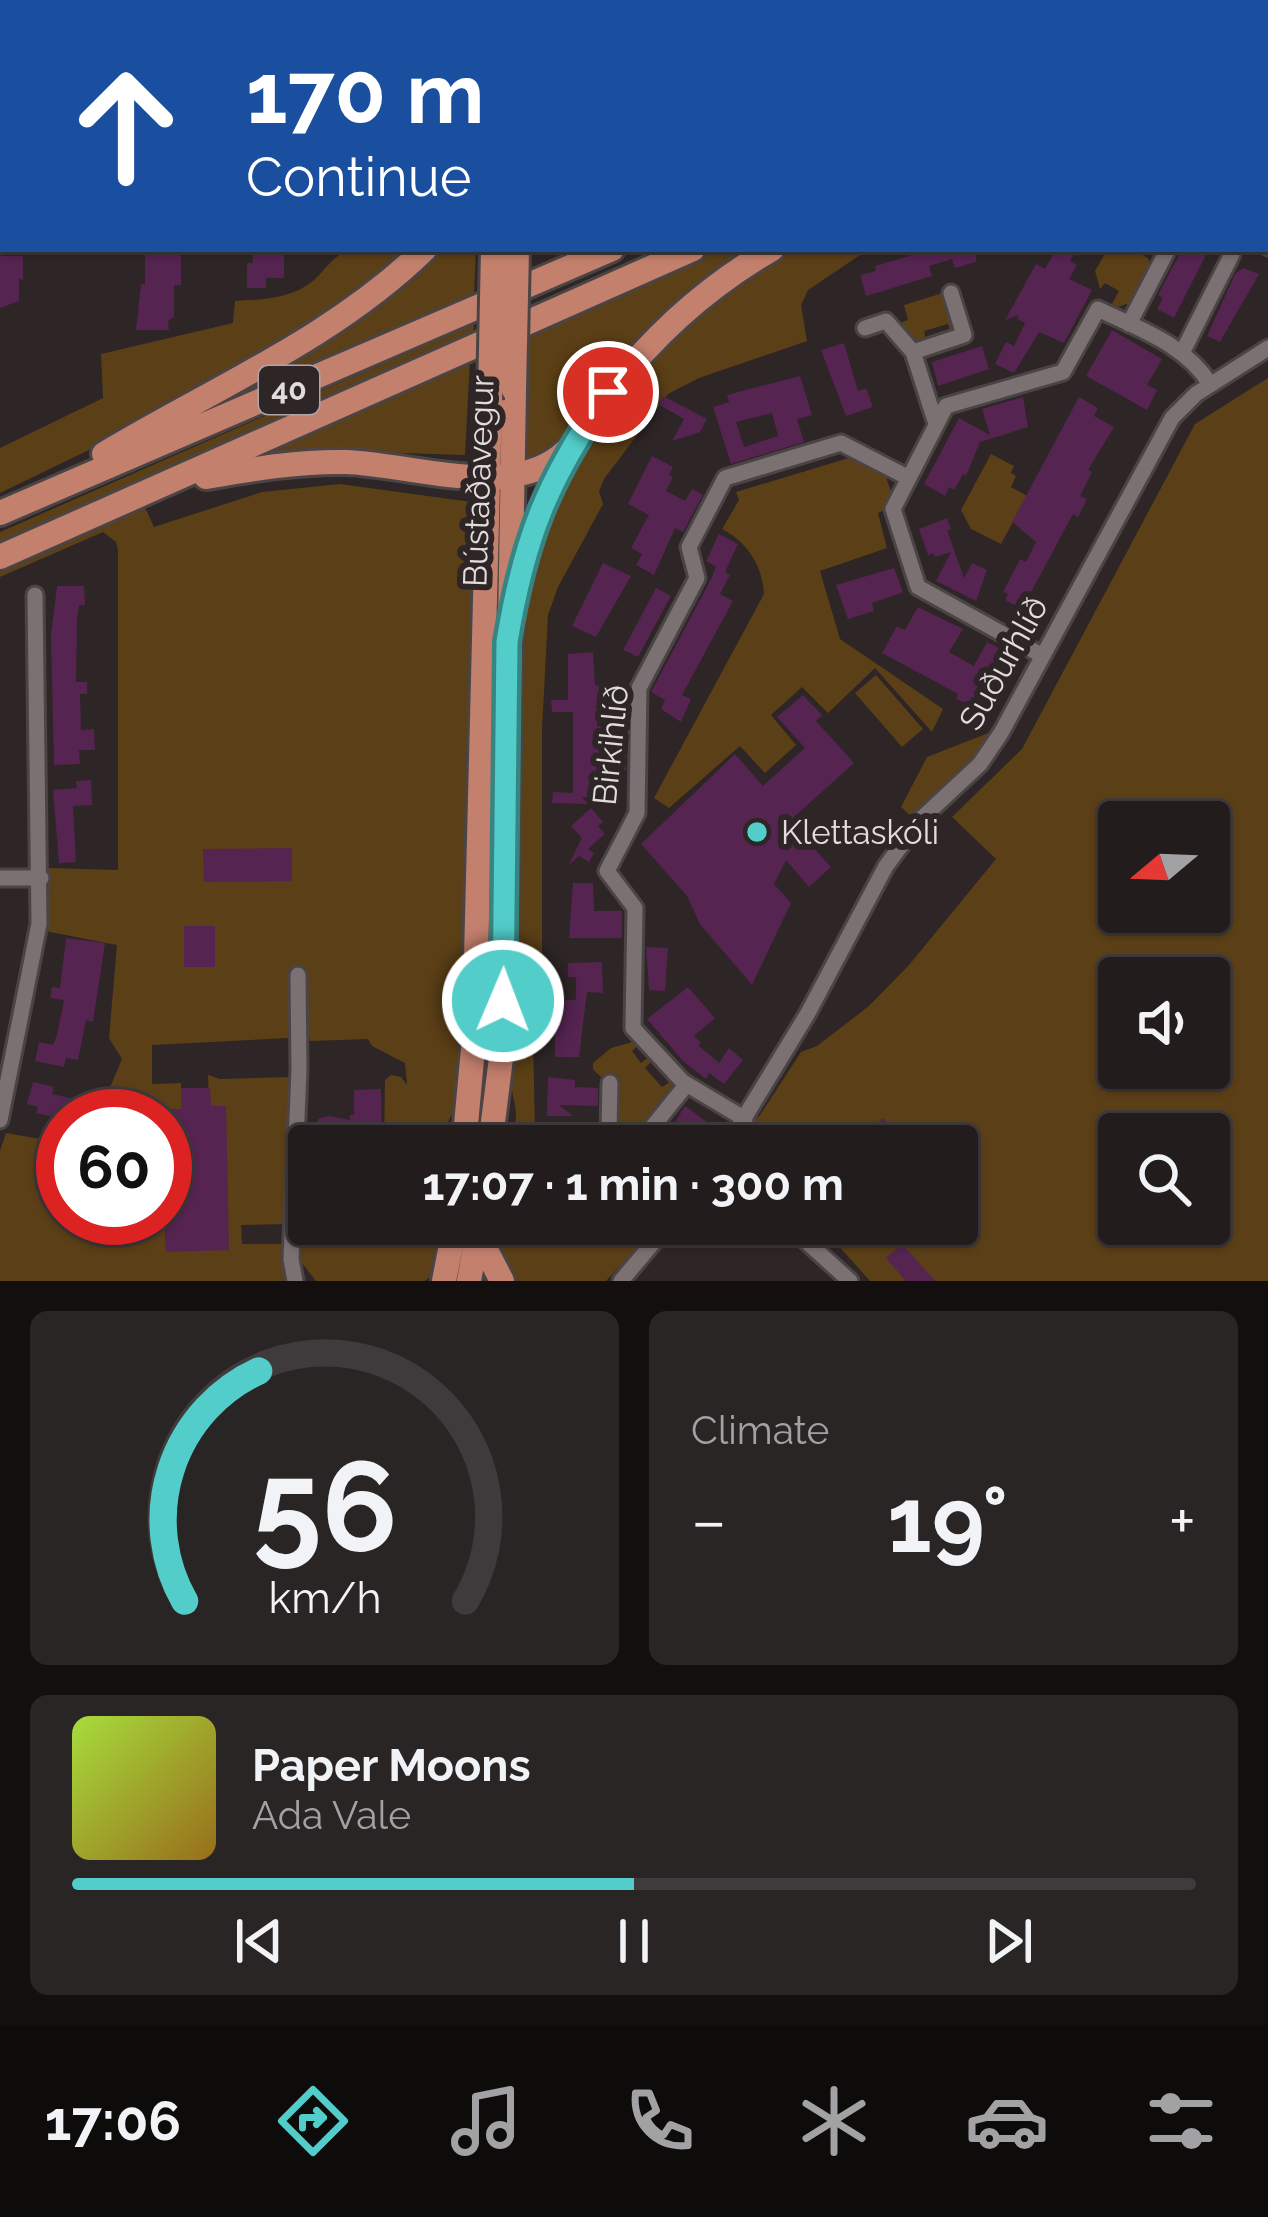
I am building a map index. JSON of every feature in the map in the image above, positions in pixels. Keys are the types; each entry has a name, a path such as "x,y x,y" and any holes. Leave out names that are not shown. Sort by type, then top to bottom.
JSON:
{"main road":[{"path":"35,496 204,401 304,338 375,291 421,252"},
{"name":"Bústaðavegur","path":"493,252 502,395"},
{"name":"Bústaðavegur","path":"466,1125 474,1038 502,395 517,252"},
{"name":"40","path":"0,513 605,252"},
{"name":"40","path":"0,557 686,252"},
{"path":"507,642 537,513 572,446 608,392 725,278 767,252"},
{"path":"164,484 274,464 313,462 370,464 460,477 499,474 544,466 572,446"},
{"name":"Bústaðavegur","path":"492,1125 502,1042 507,642 499,474"},
{"path":"445,1281 451,1245"},
{"path":"469,1281 477,1245"},
{"path":"486,1245 502,1281"}],"street":[{"path":"1129,324 1166,252"},
{"path":"1183,351 1232,254"},
{"path":"913,352 964,335 951,293"},
{"path":"1043,656 918,586 893,509 946,406 1063,372 1098,309 1183,351 1210,384"},
{"path":"865,328 886,321 913,352 936,424"},
{"name":"Suðurhlíð","path":"741,1125 808,1013 886,866 921,819 991,749 1172,418 1210,384 1268,348"},
{"name":"Birkihlíð","path":"687,1084 633,1028 635,908 607,872 637,813 639,688 697,578 689,548 725,478 841,443 909,478"},
{"path":"0,1120 35,951 41,878 35,595"},
{"path":"0,878 41,878"},
{"path":"295,1281 291,1258 298,975"},
{"path":"609,1125 610,1084"},
{"path":"651,1125 687,1084 745,1119"},
{"path":"628,1277 653,1245"},
{"path":"810,1245 850,1281"}],"shaded area":[{"path":"345,252 414,252 391,273 184,404 0,493 0,448 103,398 101,354 233,323 235,301 301,289"},
{"path":"429,252 476,252 474,297 117,456"},
{"path":"703,252 755,252 604,382 558,451 523,465 529,330"},
{"path":"780,252 865,252 808,290 801,305 807,341 699,378 668,394 604,479 599,491 603,504 558,587 548,615 542,730 542,1039 533,1040 535,1125 514,1125 510,1078 516,648 533,549 576,451 676,328"},
{"path":"1106,252 1137,252 1148,258 1152,269 1135,301 1118,307 1112,304 1119,291 1105,283 1100,289 1095,271"},
{"path":"946,292 957,330 952,336 948,324 924,331 927,345 917,348 899,323 908,320 904,305"},
{"path":"474,324 473,339 0,544 0,532"},
{"path":"470,359 465,455 370,452 213,470"},
{"path":"1268,378 1268,1281 870,1281 838,1245 978,1245 978,1125 749,1125 801,1052 817,1046 869,1006 996,859 952,817 1022,749 1195,424"},
{"path":"991,454 1014,466 1011,487 1027,496 1001,544 971,529 961,510"},
{"path":"852,457 884,471 891,492 887,509 878,513 887,548 820,571 840,639 943,709 932,732 875,668 828,713 802,687 771,715 796,745 765,773 740,746 669,808 654,798 764,594 752,556 722,529 739,500 736,492"},
{"path":"340,484 479,503 460,1097 447,1125 384,1125 385,1080 391,1075 401,1077 407,1085 405,1063 372,1046 368,1039 310,1041 309,1037 152,1045 152,1084 181,1083 181,1089 109,1089 122,1059 109,1038 117,945 45,931 47,868 118,870 118,550 103,532 0,577 0,566 143,503 154,527 262,492"},
{"path":"1026,664 1030,665 985,745 912,817 901,807 927,757 991,732"},
{"path":"876,675 923,729 902,747 855,693"},
{"path":"636,1041 639,1044 632,1051 641,1063 650,1056 653,1060 645,1068 662,1087 671,1081 677,1089 648,1125 619,1124 620,1081 605,1081 593,1069 593,1063 611,1048"},
{"path":"208,1075 220,1079 291,1077 288,1224 241,1225 242,1244 288,1244 289,1281 0,1281 0,1151 6,1133 36,1138 36,1245 166,1245 166,1251 168,1245 192,1245 192,1164 209,1107"},
{"path":"440,1245 434,1273 425,1281 316,1281 301,1262 300,1246"},
{"path":"497,1245 639,1245 606,1281 514,1281 507,1276"}],"building":[{"path":"145,252 181,255 181,285 174,285 169,330 136,330 141,284 145,284"},
{"path":"253,252 284,252 284,278 266,278 266,288 247,288 247,263 253,263"},
{"path":"922,252 976,252 976,262 955,268 952,259 929,266 932,276 866,296 860,275 876,271 875,266"},
{"path":"1054,252 1075,252 1070,261 1077,265 1069,279 1092,290 1064,343 1039,332 1014,373 995,364 1006,342 1014,346 1025,323 1017,319 1019,315 1005,320 1036,264 1045,269"},
{"path":"1207,252 1174,318 1157,309 1163,298 1158,295 1180,253"},
{"path":"0,256 23,256 23,280 19,279 19,301 0,308"},
{"path":"1243,268 1259,274 1220,342 1207,336 1235,274"},
{"path":"1112,330 1162,359 1147,385 1157,390 1147,410 1086,376"},
{"path":"844,343 858,391 866,388 873,407 846,416 821,350"},
{"path":"982,346 989,369 938,386 932,362"},
{"path":"800,376 812,415 797,419 804,442 731,464 713,407 729,402 727,395","holes":["772,413 778,436 744,447 736,422"]},
{"path":"663,396 707,419 700,432 672,441 684,419 658,404"},
{"path":"1023,397 1028,427 980,442 966,476 954,490 949,487 945,496 924,484 959,418 990,435 982,409"},
{"path":"1079,397 1098,408 1094,416 1114,427 1088,470 1092,472 1080,496 1087,499 1078,517 1073,514 1022,609 1005,600 1008,594 1003,592 1020,559 1026,562 1036,542 1012,522"},
{"path":"652,456 673,467 666,491 685,501 692,489 703,495 683,532 675,528 654,575 636,565 642,554 631,548 649,515 628,504"},
{"path":"947,518 964,578 972,563 987,570 976,601 936,581 951,552 928,555 919,529"},
{"path":"719,534 738,544 720,594 733,601 682,695 691,699 681,722 661,709 665,700 651,692 712,577 716,566 706,561"},
{"path":"603,563 631,576 596,637 572,626"},
{"path":"894,568 903,592 872,603 874,611 848,619 836,585"},
{"path":"57,586 84,586 85,605 79,605 77,620 76,682 87,682 87,694 80,694 81,730 94,729 95,750 79,750 80,764 54,765 51,635"},
{"path":"656,588 671,596 638,657 623,650"},
{"path":"918,607 963,629 949,652 974,666 987,642 1011,654 995,683 1005,688 992,714 956,699 958,694 882,653 897,626 905,630"},
{"path":"593,652 595,685 600,686 597,726 626,727 626,771 608,772 608,790 603,790 603,797 582,797 588,804 552,803 553,792 573,793 573,712 552,712 551,700 568,700 568,654"},
{"path":"803,695 822,715 816,721 854,763 794,817 801,826 797,830 831,867 809,887 786,860 774,884 791,903 752,985 700,924 687,896 641,844 735,754 763,786 805,748 777,717"},
{"path":"91,780 92,805 73,806 76,862 59,863 53,790 77,788 76,781"},
{"path":"591,808 603,822 598,826 605,834 588,849 594,853 589,862 579,856 568,866 582,838 571,826"},
{"path":"292,848 292,881 204,882 203,849"},
{"path":"573,883 593,883 594,911 622,911 622,938 569,938"},
{"path":"184,926 215,926 215,967 184,967"},
{"path":"66,938 105,943 93,1022 86,1020 78,1060 66,1058 64,1067 35,1061 39,1042 53,1045 57,1035 64,1000 50,998 52,987 60,988"},
{"path":"646,947 668,948 665,991 649,990"},
{"path":"602,962 603,993 587,992 579,1057 555,1057 555,1021 563,1020 564,1000 576,1000 576,977 568,977 568,963"},
{"path":"688,987 715,1018 694,1036 698,1045 719,1063 729,1048 743,1060 724,1084 709,1073 706,1079 683,1061 647,1019"},
{"path":"548,1077 575,1080 575,1087 598,1088 598,1106 559,1105 573,1116 547,1116"},
{"path":"33,1082 54,1087 36,1089 36,1106 27,1104"},
{"path":"210,1088 211,1106 226,1106 229,1250 166,1252 166,1245 192,1245 192,1089 181,1089"},
{"path":"381,1089 382,1125 316,1125 318,1119 329,1116 350,1120 354,1090"},
{"path":"685,1106 707,1122 705,1125 673,1125"},
{"path":"903,1245 935,1281 906,1281 886,1258"}],"place":[{"name":"Klettaskóli","path":"757,832"}],"route":[{"path":"503,1001 507,642 516,585 548,489 608,392"}]}
